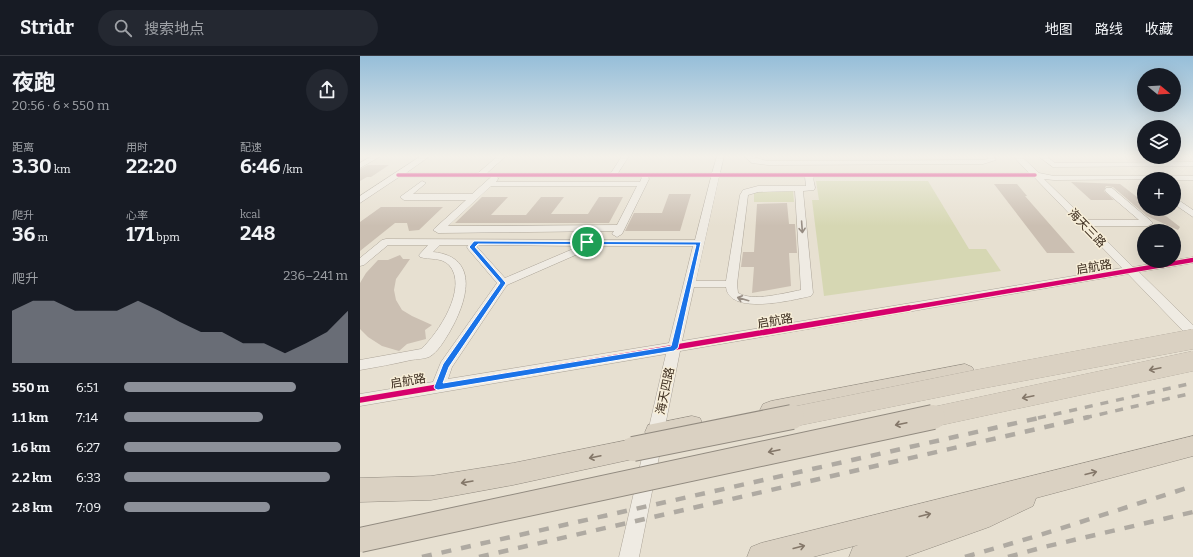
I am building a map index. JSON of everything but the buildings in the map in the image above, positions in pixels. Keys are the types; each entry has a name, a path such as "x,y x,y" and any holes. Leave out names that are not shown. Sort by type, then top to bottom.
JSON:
{"highway":[{"path":"360,490 431,488 513,474 980,379 1193,339"},
{"path":"656,432 1109,345 1156,346"},
{"path":"360,540 1193,361"},
{"path":"761,557 1193,446"},
{"path":"863,557 989,514 1059,481"}],"street":[{"path":"360,200 391,179"},
{"path":"360,365 426,353 433,347 442,335 455,311 460,290 460,274 454,264 444,257 424,255 440,228 493,179"},
{"path":"613,243 645,179"},
{"name":"海天四路","path":"629,557 674,348 715,179"},
{"path":"799,188 807,293 748,301 735,297 732,292 731,284 744,196 746,192 758,189 799,188 811,188 810,179"},
{"name":"海天三路","path":"1039,179 1193,333"},
{"path":"422,183 404,197 474,197"},
{"path":"488,184 642,184"},
{"path":"1083,223 1148,223 1109,190"},
{"path":"1181,205 1193,214"},
{"path":"440,228 620,228"},
{"path":"360,263 386,242 700,243"},
{"path":"476,242 472,247 503,283"},
{"path":"438,387 446,366 503,283 583,248 587,242"},
{"name":"启航路","path":"360,400 1193,260"},
{"path":"689,284 731,284"}],"green space":[{"path":"816,181 928,181 969,249 986,249 1001,271 824,296 812,200 819,200"},
{"path":"754,191 793,191 794,202 754,202"}],"railway":[{"path":"1038,418 1193,383"},
{"path":"1084,418 1193,393"},
{"path":"422,557 1043,417"},
{"path":"479,557 1089,417"},
{"path":"965,557 1037,536 1193,486"},
{"path":"1008,557 1044,547 1193,512"}],"cycle path":[{"path":"360,400 1193,260"}],"route":[{"path":"476,242 587,242 700,243 674,348 438,387 446,366 503,283 472,247 476,242"}]}
